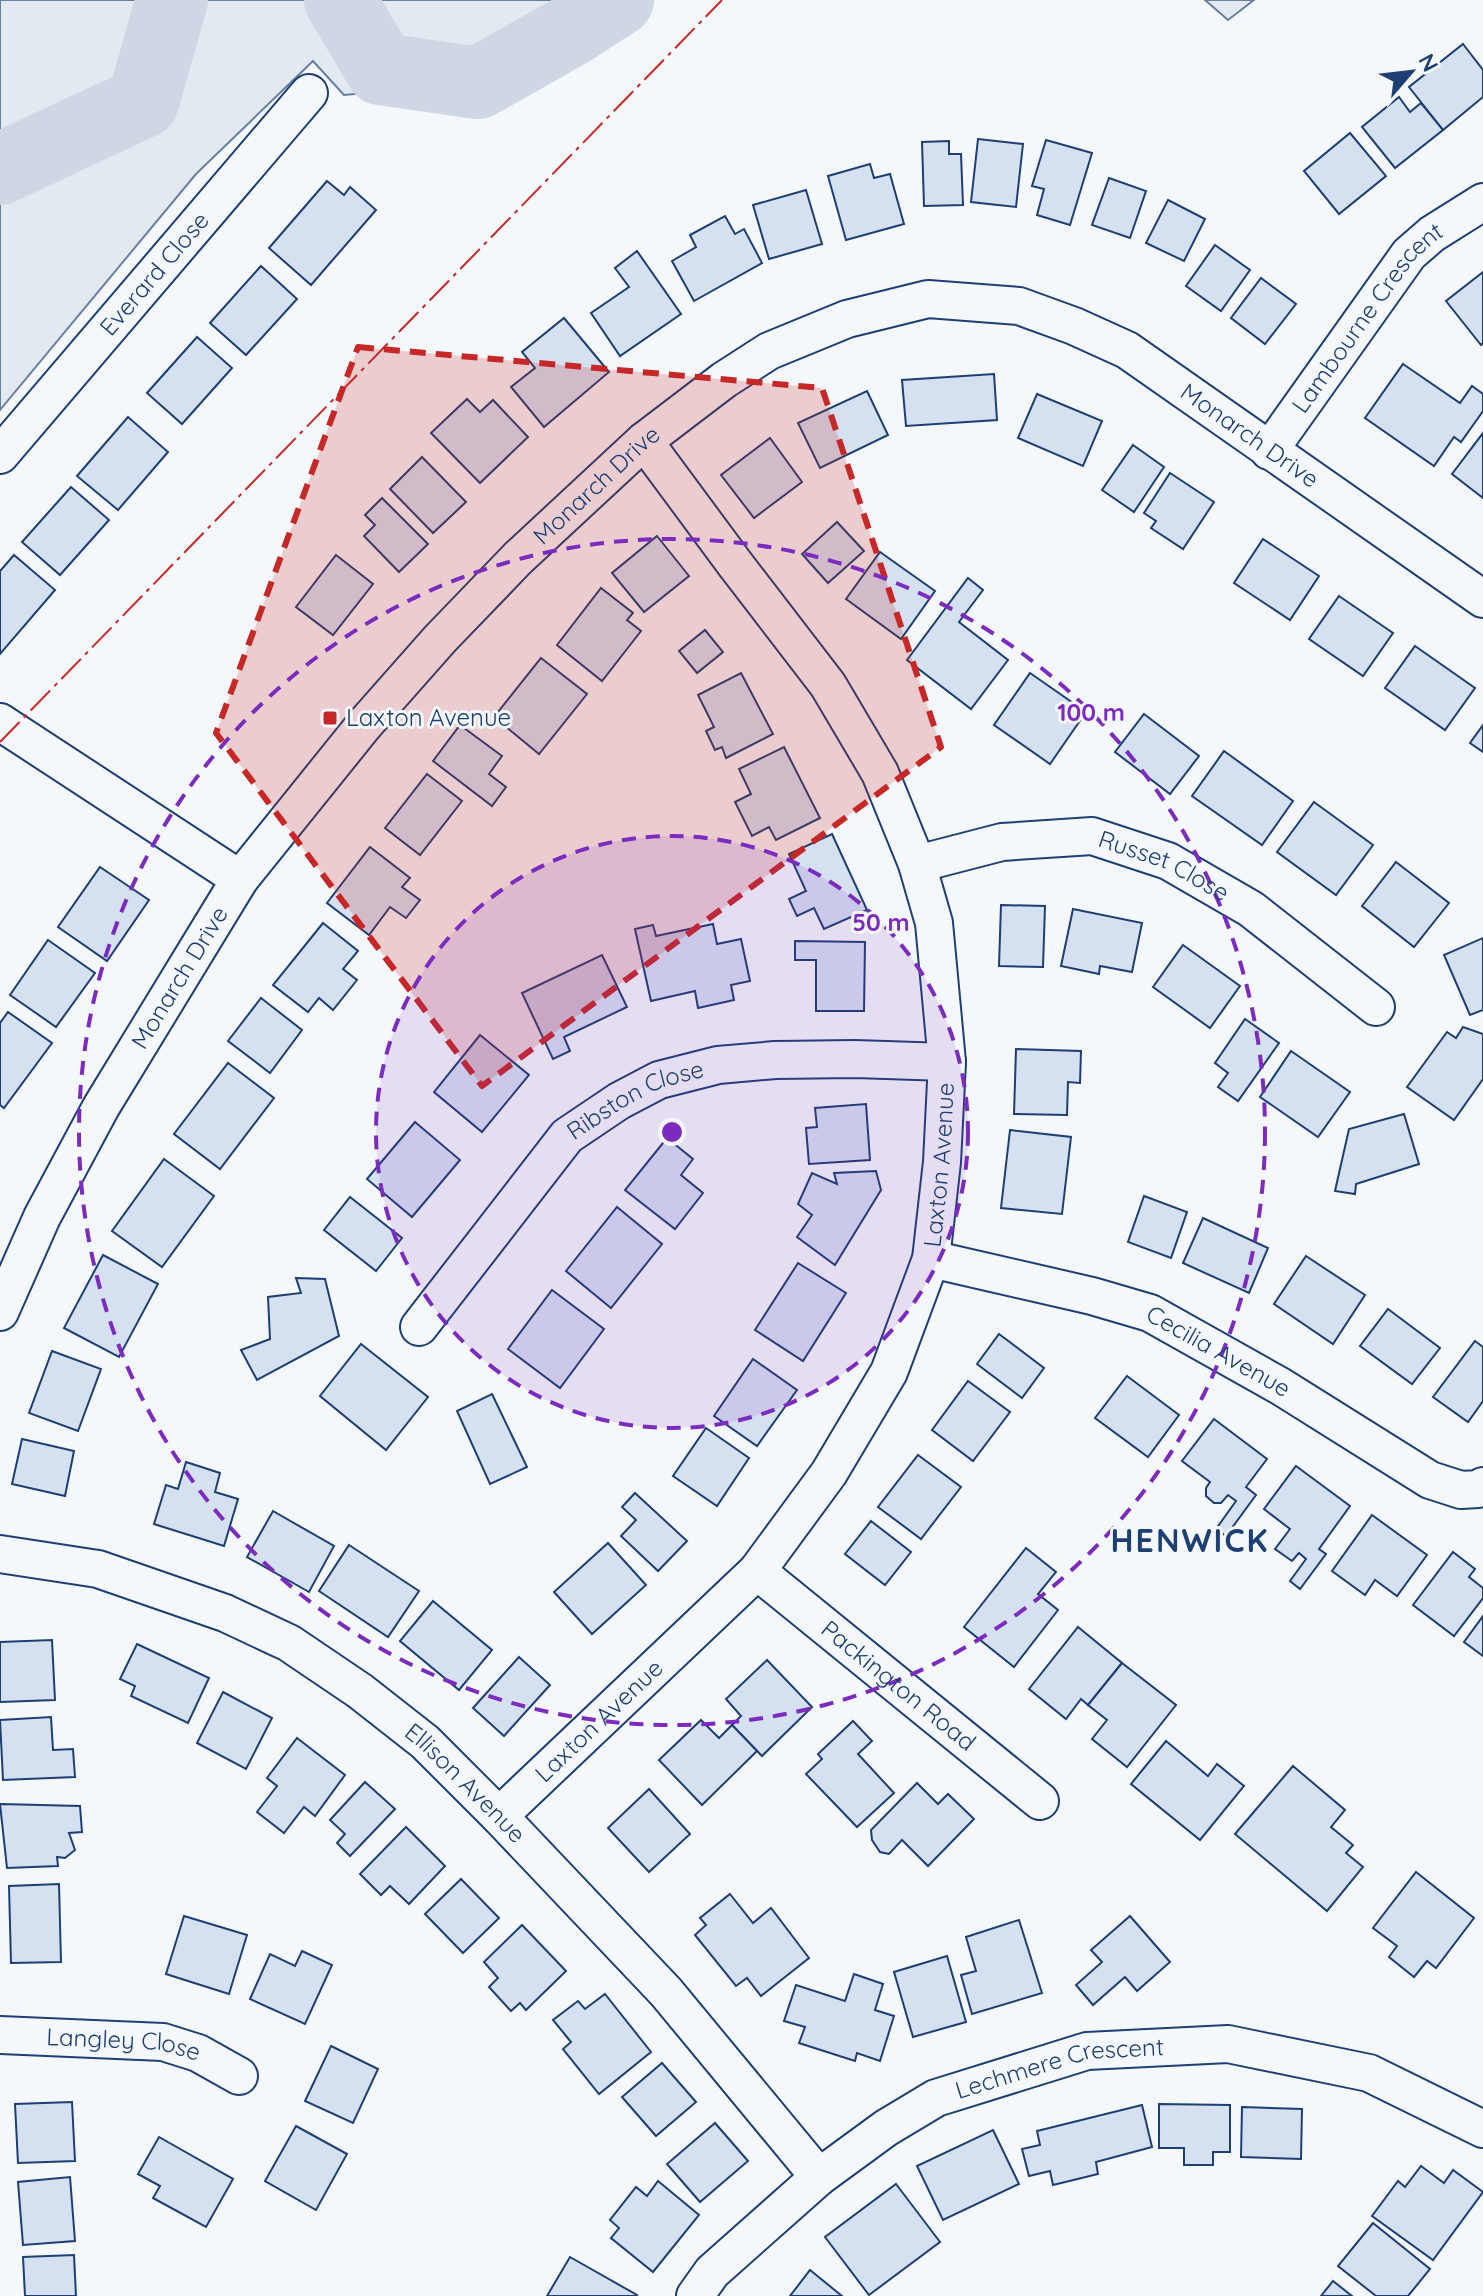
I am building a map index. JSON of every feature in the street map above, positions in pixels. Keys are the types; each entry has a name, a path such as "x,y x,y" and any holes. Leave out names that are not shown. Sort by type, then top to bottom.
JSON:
{"street":[{"name":"Everard Close","path":"0,455 309,93"},
{"name":"Lambourne Crescent","path":"1269,451 1409,254 1432,234 1483,202"},
{"name":"Monarch Drive","path":"0,1312 42,1217 101,1107 240,879 364,725 440,639 518,558 644,441 724,380 769,351 847,319 928,299 1019,306 1127,350 1483,599"},
{"name":"Laxton Avenue","path":"499,1816 757,1571 829,1473 889,1372 931,1259 942,1162 947,1062 934,923 917,864 880,773 828,685 644,441"},
{"path":"0,722 240,879"},
{"name":"Russet Close","path":"917,864 1002,842 1092,836 1168,861 1251,909 1376,1007"},
{"name":"Ribston Close","path":"419,1327 567,1136 619,1101 659,1080 718,1065 775,1060 947,1062"},
{"name":"Cecilia Avenue","path":"931,1259 1092,1296 1150,1313 1280,1386 1430,1480 1461,1490 1483,1486"},
{"name":"Ellison Avenue","path":"0,1554 98,1569 225,1613 289,1643 360,1691 425,1742 666,1992 819,2177"},
{"name":"Packington Road","path":"757,1571 1040,1801"},
{"name":"Langley Close","path":"0,2035 163,2042 198,2053 239,2076"},
{"name":"Lechmere Crescent","path":"695,2296 712,2272 819,2177 886,2128 936,2098 1087,2051 1228,2044 1369,2073 1483,2129"}],"highlighted area":[{"path":"358,347 822,388 941,747 482,1086 216,733"}],"shaded area":[{"path":"0,0 618,0 478,83 344,95 313,61 196,174 0,410"},
{"path":"1205,0 1254,0 1228,20"}],"building":[{"path":"1463,44 1483,70 1483,97 1443,130 1409,87"},
{"path":"1399,97 1410,112 1421,103 1443,130 1395,168 1362,127"},
{"path":"1350,133 1386,176 1339,214 1304,171"},
{"path":"978,139 1023,144 1016,207 971,202"},
{"path":"1046,140 1092,153 1070,225 1037,215 1044,189 1032,186"},
{"path":"949,141 949,154 961,154 963,205 924,206 922,142"},
{"path":"870,164 874,178 890,174 904,224 846,240 828,176"},
{"path":"1109,178 1146,191 1130,238 1092,225"},
{"path":"327,181 344,195 350,187 376,210 311,285 269,248"},
{"path":"806,190 822,244 769,259 753,205"},
{"path":"1168,200 1205,219 1184,261 1146,243"},
{"path":"725,216 735,234 744,229 762,263 694,301 672,261 696,247 690,235"},
{"path":"1215,245 1250,270 1221,311 1186,286"},
{"path":"637,251 681,314 620,356 591,313 629,287 615,268"},
{"path":"261,266 297,299 246,355 210,323"},
{"path":"1483,272 1483,343 1481,345 1446,301"},
{"path":"1261,278 1296,304 1265,344 1231,318"},
{"path":"564,318 609,372 544,427 511,387 535,368 522,352"},
{"path":"197,337 232,368 182,424 147,393"},
{"path":"1403,364 1460,403 1472,386 1483,394 1483,411 1461,442 1454,437 1434,466 1365,418"},
{"path":"994,374 997,420 906,426 902,380"},
{"path":"867,391 888,435 820,468 798,423"},
{"path":"1037,394 1102,421 1083,466 1018,438"},
{"path":"467,399 480,412 493,400 528,437 480,483 431,433"},
{"path":"128,417 168,452 118,510 77,476"},
{"path":"1483,433 1483,498 1452,474"},
{"path":"770,438 802,482 754,518 721,475"},
{"path":"1133,445 1164,467 1134,512 1102,490"},
{"path":"422,457 466,502 433,533 390,489"},
{"path":"1170,473 1214,502 1183,549 1151,528 1156,521 1144,513"},
{"path":"71,487 109,520 60,575 22,542"},
{"path":"382,498 428,544 399,572 364,536 375,525 365,515"},
{"path":"837,522 864,551 828,583 802,554"},
{"path":"657,536 689,576 644,612 612,573"},
{"path":"1263,539 1319,576 1290,620 1234,583"},
{"path":"880,552 935,591 901,639 846,599"},
{"path":"14,555 55,590 0,654 0,571"},
{"path":"336,555 373,584 333,635 296,607"},
{"path":"968,578 983,590 959,622 1008,660 971,709 907,660"},
{"path":"601,588 633,613 627,620 641,631 602,681 557,645"},
{"path":"1339,596 1393,633 1363,676 1309,639"},
{"path":"705,630 723,652 697,673 679,651"},
{"path":"1415,646 1475,688 1445,730 1385,688"},
{"path":"541,658 587,694 539,754 494,717"},
{"path":"741,673 773,734 726,758 722,747 715,750 706,731 714,727 698,695"},
{"path":"1030,673 1086,712 1050,764 994,725"},
{"path":"1144,714 1199,756 1170,794 1115,752"},
{"path":"460,725 502,756 489,774 506,787 492,806 433,761"},
{"path":"1483,725 1483,752 1470,743"},
{"path":"784,747 820,818 776,840 769,827 752,836 735,802 751,794 739,769"},
{"path":"1224,751 1293,801 1262,845 1192,796"},
{"path":"427,774 462,801 420,855 385,828"},
{"path":"1314,802 1373,845 1336,895 1277,852"},
{"path":"832,834 867,910 824,929 814,908 797,916 789,899 806,891 789,854"},
{"path":"370,847 410,878 402,887 420,900 406,918 390,907 369,935 327,903"},
{"path":"1396,862 1449,903 1414,947 1362,906"},
{"path":"100,867 149,900 107,961 58,927"},
{"path":"1001,905 1045,906 1043,967 999,966"},
{"path":"1073,909 1142,923 1132,972 1100,966 1099,974 1061,966"},
{"path":"323,923 358,951 343,969 357,980 333,1010 319,998 308,1012 273,985"},
{"path":"713,924 717,944 741,939 750,981 731,985 734,1000 698,1008 695,991 651,1001 635,929 653,925 656,936"},
{"path":"1483,938 1483,1010 1470,1015 1444,955"},
{"path":"48,940 95,973 56,1027 10,995"},
{"path":"795,941 865,942 864,1011 816,1011 816,960 795,960"},
{"path":"1183,945 1240,986 1210,1028 1153,987"},
{"path":"602,955 627,1007 564,1037 570,1051 553,1059 522,993"},
{"path":"261,998 302,1030 270,1073 228,1041"},
{"path":"8,1012 52,1043 4,1108 0,1105 0,1023"},
{"path":"1245,1019 1279,1043 1238,1101 1218,1087 1228,1073 1215,1063"},
{"path":"1463,1027 1483,1034 1483,1079 1454,1120 1407,1087 1447,1032 1456,1038"},
{"path":"480,1035 529,1075 482,1132 434,1092"},
{"path":"1016,1049 1081,1051 1080,1083 1068,1082 1067,1115 1014,1114"},
{"path":"1291,1051 1350,1092 1318,1137 1260,1097"},
{"path":"228,1063 274,1098 220,1169 174,1134"},
{"path":"866,1104 870,1160 809,1164 806,1128 817,1127 815,1108"},
{"path":"1404,1114 1419,1164 1356,1184 1355,1194 1335,1191 1349,1129"},
{"path":"415,1122 460,1160 412,1217 367,1179"},
{"path":"1010,1130 1071,1137 1062,1214 1001,1208"},
{"path":"667,1138 693,1159 681,1175 703,1193 675,1229 625,1190"},
{"path":"164,1159 214,1196 162,1267 112,1231"},
{"path":"876,1171 881,1190 835,1265 797,1237 812,1215 798,1204 812,1173 837,1184 834,1173"},
{"path":"1144,1196 1187,1212 1171,1258 1128,1242"},
{"path":"350,1197 402,1238 376,1271 324,1230"},
{"path":"617,1207 662,1244 611,1308 566,1271"},
{"path":"1203,1218 1268,1248 1249,1293 1183,1263"},
{"path":"103,1255 158,1284 119,1357 64,1328"},
{"path":"1306,1256 1365,1295 1333,1344 1274,1304"},
{"path":"798,1263 846,1293 803,1361 755,1330"},
{"path":"296,1278 325,1279 339,1336 257,1380 241,1350 270,1339 268,1297 301,1293"},
{"path":"552,1290 604,1329 560,1388 508,1349"},
{"path":"1388,1309 1440,1348 1412,1384 1360,1346"},
{"path":"999,1334 1044,1368 1022,1398 977,1364"},
{"path":"1475,1341 1483,1347 1483,1401 1468,1422 1433,1397"},
{"path":"361,1344 428,1397 386,1450 320,1396"},
{"path":"52,1351 101,1369 78,1431 29,1413"},
{"path":"753,1359 797,1390 757,1446 714,1416"},
{"path":"1127,1376 1179,1415 1148,1457 1095,1418"},
{"path":"968,1381 1010,1412 973,1461 932,1430"},
{"path":"492,1394 527,1467 490,1484 457,1411"},
{"path":"1214,1419 1267,1459 1246,1487 1256,1495 1226,1536 1216,1529 1236,1501 1228,1495 1221,1503 1214,1503 1206,1496 1210,1482 1182,1461"},
{"path":"706,1428 749,1458 717,1506 673,1476"},
{"path":"22,1439 74,1451 65,1496 12,1484"},
{"path":"918,1455 961,1487 921,1539 878,1507"},
{"path":"186,1462 220,1473 215,1492 238,1499 224,1546 154,1524 166,1485 178,1489"},
{"path":"1296,1466 1350,1506 1319,1549 1326,1554 1300,1589 1290,1581 1306,1559 1299,1553 1292,1561 1275,1549 1290,1529 1264,1509"},
{"path":"635,1493 687,1541 658,1571 621,1536 636,1520 622,1507"},
{"path":"273,1511 334,1546 309,1592 247,1557"},
{"path":"1372,1515 1427,1555 1397,1596 1375,1580 1365,1595 1332,1571"},
{"path":"871,1521 911,1552 885,1585 845,1554"},
{"path":"608,1543 646,1585 592,1634 554,1592"},
{"path":"349,1545 419,1591 388,1637 319,1591"},
{"path":"1026,1548 1056,1572 1038,1594 1058,1610 1014,1667 964,1627"},
{"path":"1453,1552 1475,1569 1469,1577 1483,1588 1483,1598 1454,1636 1413,1605"},
{"path":"433,1601 492,1650 459,1690 400,1641"},
{"path":"1483,1616 1483,1656 1464,1642"},
{"path":"1078,1627 1122,1663 1088,1705 1081,1699 1066,1719 1029,1689"},
{"path":"52,1640 55,1700 0,1702 0,1642"},
{"path":"137,1644 209,1678 188,1723 131,1696 135,1686 120,1679"},
{"path":"519,1657 550,1685 504,1736 473,1708"},
{"path":"767,1660 812,1707 762,1756 732,1725 741,1716 726,1699"},
{"path":"1122,1663 1176,1705 1127,1767 1092,1739 1107,1720 1088,1705"},
{"path":"223,1692 272,1718 246,1769 197,1743"},
{"path":"51,1717 53,1750 73,1749 75,1777 3,1780 0,1720"},
{"path":"701,1720 719,1738 732,1725 757,1751 702,1805 659,1760"},
{"path":"853,1721 872,1741 858,1754 894,1793 857,1827 806,1774 822,1759 818,1754"},
{"path":"297,1738 345,1775 315,1816 304,1807 284,1833 257,1812 277,1786 267,1778"},
{"path":"1166,1741 1208,1776 1217,1764 1244,1786 1200,1840 1131,1784"},
{"path":"1293,1766 1345,1810 1331,1827 1353,1845 1346,1853 1363,1867 1327,1911 1235,1834"},
{"path":"365,1782 395,1809 350,1856 337,1843 345,1834 330,1820"},
{"path":"917,1783 938,1804 948,1794 974,1819 928,1866 902,1840 889,1854 880,1852 872,1840 871,1830"},
{"path":"649,1789 690,1834 649,1872 608,1828"},
{"path":"0,1804 80,1806 82,1832 69,1833 75,1850 65,1858 57,1857 58,1866 7,1868"},
{"path":"406,1827 445,1866 409,1904 390,1886 381,1895 360,1874"},
{"path":"1416,1872 1474,1918 1436,1968 1427,1961 1414,1977 1389,1957 1397,1946 1373,1928"},
{"path":"461,1879 499,1918 463,1953 425,1914"},
{"path":"59,1884 61,1962 11,1963 9,1886"},
{"path":"730,1894 753,1923 771,1908 809,1958 761,1996 747,1978 736,1986 695,1935 706,1925 700,1918"},
{"path":"184,1916 247,1935 229,1994 166,1974"},
{"path":"1130,1916 1170,1962 1137,1991 1125,1977 1093,2005 1076,1985 1102,1962 1091,1950"},
{"path":"1019,1920 1042,1993 972,2014 961,1975 976,1971 966,1937"},
{"path":"522,1925 566,1971 526,2010 520,2003 511,2011 489,1987 498,1978 484,1962"},
{"path":"302,1951 332,1965 305,2024 250,1999 270,1954 295,1966"},
{"path":"947,1956 966,2022 913,2037 894,1972"},
{"path":"854,1974 883,1984 875,2010 894,2016 880,2061 857,2053 855,2061 799,2043 805,2027 784,2021 796,1985 845,2001"},
{"path":"605,1994 651,2052 599,2094 563,2049 571,2042 553,2020 578,2001 585,2009"},
{"path":"331,2046 378,2069 353,2123 305,2101"},
{"path":"662,2063 696,2102 656,2136 622,2097"},
{"path":"72,2102 75,2161 18,2163 15,2104"},
{"path":"1159,2104 1230,2105 1230,2152 1213,2152 1213,2165 1184,2165 1184,2148 1159,2148"},
{"path":"1142,2105 1152,2147 1096,2162 1098,2174 1053,2185 1050,2171 1029,2176 1022,2149 1040,2145 1037,2131"},
{"path":"1242,2107 1302,2109 1301,2159 1241,2157"},
{"path":"715,2123 748,2161 700,2202 667,2164"},
{"path":"296,2126 347,2154 316,2210 265,2181"},
{"path":"993,2130 1019,2184 943,2220 917,2166"},
{"path":"159,2137 233,2179 206,2227 153,2198 160,2186 138,2174"},
{"path":"1421,2166 1444,2183 1453,2170 1483,2192 1433,2260 1372,2216 1398,2181 1405,2187"},
{"path":"70,2177 75,2241 23,2245 18,2182"},
{"path":"658,2181 699,2215 653,2272 611,2238 619,2228 610,2220 636,2187 647,2196"},
{"path":"896,2184 940,2242 869,2295 825,2237"},
{"path":"1373,2223 1430,2269 1408,2296 1376,2296 1338,2266"},
{"path":"74,2255 76,2296 25,2296 23,2257"},
{"path":"570,2257 637,2295 547,2296"},
{"path":"810,2270 842,2296 790,2296"},
{"path":"1333,2281 1352,2296 1321,2296"}],"waterway":[{"path":"0,169 143,102 172,0"},
{"path":"340,0 381,69 478,83 618,0"}],"power":[{"path":"0,742 722,0"}],"place":[{"name":"Laxton Avenue","path":"330,718"}],"district":[{"name":"HENWICK","path":"1190,1541"}]}
